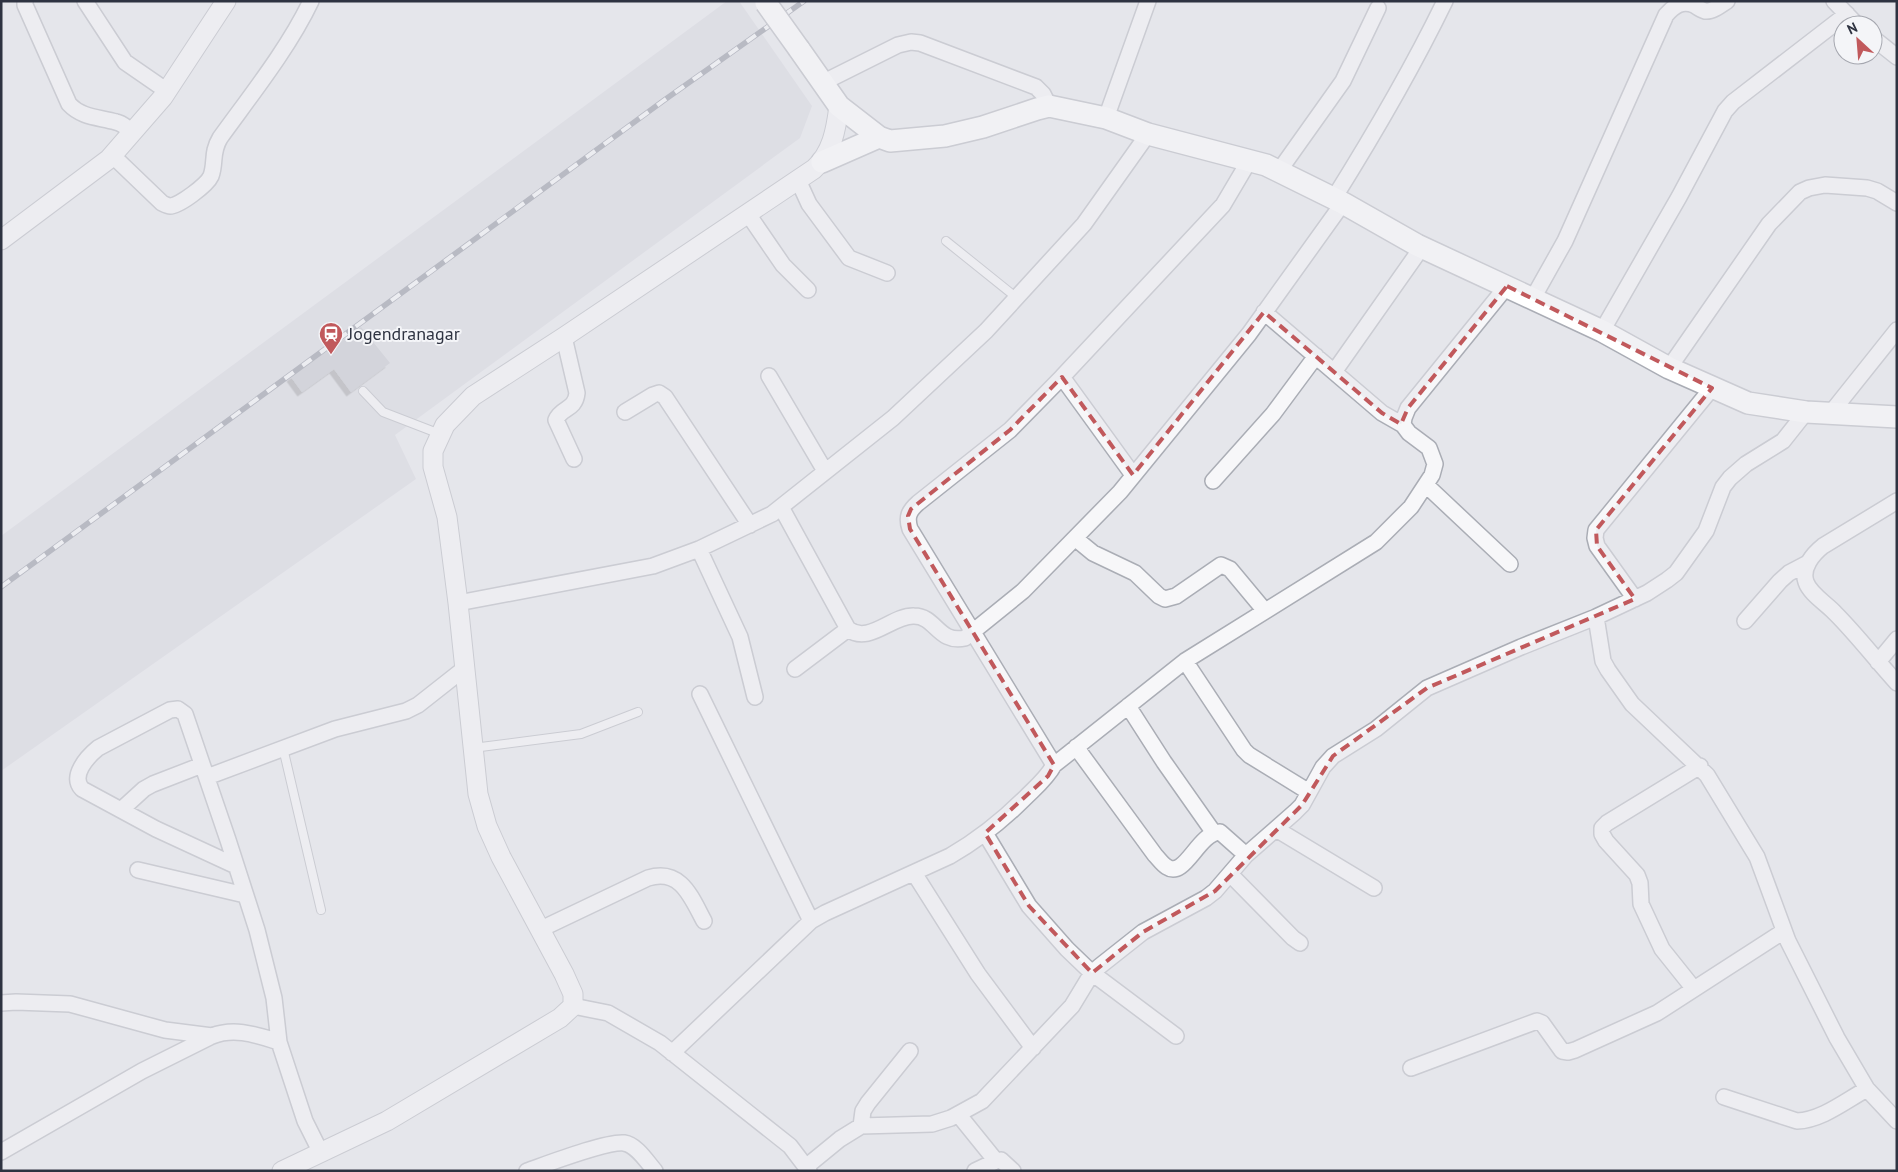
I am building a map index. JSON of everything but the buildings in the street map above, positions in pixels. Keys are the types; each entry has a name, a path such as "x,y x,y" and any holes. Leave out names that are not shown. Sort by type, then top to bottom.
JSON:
{"main road":[{"path":"765,2 839,106 879,137 890,141 899,141 945,136 983,127 1037,108 1050,106 1106,118 1148,134 1266,165 1338,201 1422,247 1602,331 1669,368 1748,403 1806,412 1897,417"},
{"path":"822,162 879,137"}],"street":[{"path":"25,1 25,5 69,104 76,111 85,115 117,122 132,132"},
{"path":"85,1 125,62 167,91"},
{"path":"1,240 99,168 112,155 167,91 226,1"},
{"path":"112,155 162,203 169,206 182,201 205,185 210,179 215,147 304,16 311,1"},
{"path":"1106,118 1148,1"},
{"path":"781,506 848,629 855,634 862,634 903,617 915,616 925,619 949,639 965,638 973,633 1023,591 1120,492 1264,312 1338,201 1418,56 1445,1"},
{"path":"1533,298 1565,241 1666,15 1674,6 1682,2 1689,2 1704,11 1711,10 1727,1"},
{"path":"1834,1 1847,15"},
{"path":"1279,171 1343,81 1378,8"},
{"path":"1602,331 1726,111 1733,102 1833,33"},
{"path":"822,83 898,45 911,42 920,43 1030,84 1044,94 1050,106"},
{"path":"1883,46 1897,57"},
{"path":"282,1171 311,1161 435,1093 560,1018 573,1006 573,994 541,929 501,857 487,826 478,794 447,517 433,467 433,451 440,434 445,425 473,396 564,338 822,162 835,134 839,106"},
{"path":"458,604 652,566 699,549 772,514 893,418 986,332 1084,224 1148,134"},
{"path":"1054,765 910,529 908,516 918,503 1010,430 1062,377 1218,210 1249,160"},
{"path":"798,180 809,204 849,258 887,273"},
{"path":"1669,368 1769,224 1800,192 1825,185 1867,188 1877,191 1897,203"},
{"path":"748,214 783,265 808,290"},
{"path":"1334,372 1422,247"},
{"path":"1403,425 1408,408 1507,286"},
{"path":"672,1053 811,921 950,856 985,833 1048,776 1054,765 1185,661 1376,542 1411,507 1432,475 1435,464 1429,448 1409,433 1403,425 1382,414 1264,312"},
{"path":"1830,414 1897,330"},
{"path":"564,338 577,393 576,400 571,407 558,416 556,420 574,459"},
{"path":"1213,480 1274,414 1316,356"},
{"path":"769,376 825,471"},
{"path":"1062,377 1133,475"},
{"path":"1634,599 1597,546 1596,530 1712,388"},
{"path":"626,412 653,395 659,393 665,397 750,524"},
{"path":"573,1006 608,1013 660,1043 769,1128 790,1146 808,1168 840,1140 861,1126 932,1124 951,1118 982,1101 990,1094 1072,1006 1092,974 1143,932 1206,898 1215,891 1246,855 1295,812 1323,767 1333,756 1376,729 1427,688 1647,594 1676,573 1706,531 1723,487 1730,478 1746,464 1783,441 1806,412"},
{"path":"1426,485 1510,564"},
{"path":"1897,502 1823,546 1814,553 1805,573 1806,581 1810,588 1836,614 1897,683"},
{"path":"1076,538 1093,553 1135,573 1159,596 1166,599 1176,596 1221,565 1230,569 1265,611"},
{"path":"699,549 740,637 755,697"},
{"path":"1745,622 1789,572 1808,563"},
{"path":"1596,617 1603,661 1608,670 1632,704 1700,766 1707,775 1757,857 1784,931 1837,1038 1867,1090 1897,1121"},
{"path":"795,669 848,629"},
{"path":"1878,662 1897,639"},
{"path":"1185,661 1244,750 1309,792"},
{"path":"121,810 144,789 154,784 283,748 335,729 406,711 465,668"},
{"path":"700,694 811,921"},
{"path":"1128,706 1164,762 1214,832"},
{"path":"236,866 156,829 82,789 77,784 78,773 90,754 170,710 178,709 185,714 236,866 257,930 274,998 279,1042 305,1121 311,1161"},
{"path":"1076,747 1155,855 1166,866 1172,869 1178,868 1206,837 1214,832 1220,832 1246,855"},
{"path":"1694,989 1662,949 1641,904 1638,875 1606,840 1602,834 1602,828 1607,822 1700,766"},
{"path":"1276,829 1374,888"},
{"path":"985,833 1029,906 1067,949 1092,974 1176,1036"},
{"path":"138,870 245,895"},
{"path":"914,873 978,974 1032,1048"},
{"path":"1230,874 1300,943"},
{"path":"541,929 648,878 659,875 669,876 684,888 704,921"},
{"path":"1411,1068 1537,1021 1542,1022 1562,1051 1568,1052 1657,1013 1784,931"},
{"path":"1,1003 70,1004 165,1030 212,1036"},
{"path":"1,1152 142,1071 220,1032 242,1031 279,1042"},
{"path":"861,1126 863,1111 868,1103 910,1051"},
{"path":"1724,1097 1797,1121 1816,1118 1867,1090"},
{"path":"958,1114 996,1161"},
{"path":"527,1171 610,1144 625,1143 637,1150 655,1171"},
{"path":"976,1171 1001,1160 1006,1162 1013,1171"}],"lane":[{"path":"946,241 1017,298"},
{"path":"363,391 383,412 440,434"},
{"path":"473,748 581,734 638,712"},
{"path":"283,748 321,910"}],"highlighted area":[{"path":"1507,286 1712,388 1596,530 1597,546 1635,599 1427,688 1333,756 1302,805 1215,891 1143,932 1092,973 1029,906 985,833 1048,776 1054,765 910,529 908,516 911,509 1010,430 1062,377 1133,475 1264,312 1382,413 1401,424 1408,408"}],"shaded area":[{"path":"727,1 739,1 812,106 800,138 395,435 416,479 1,771 1,536"}],"railway":[{"path":"1,587 663,101 804,1"}],"place":[{"name":"Jogendranagar","path":"331,355"}]}
